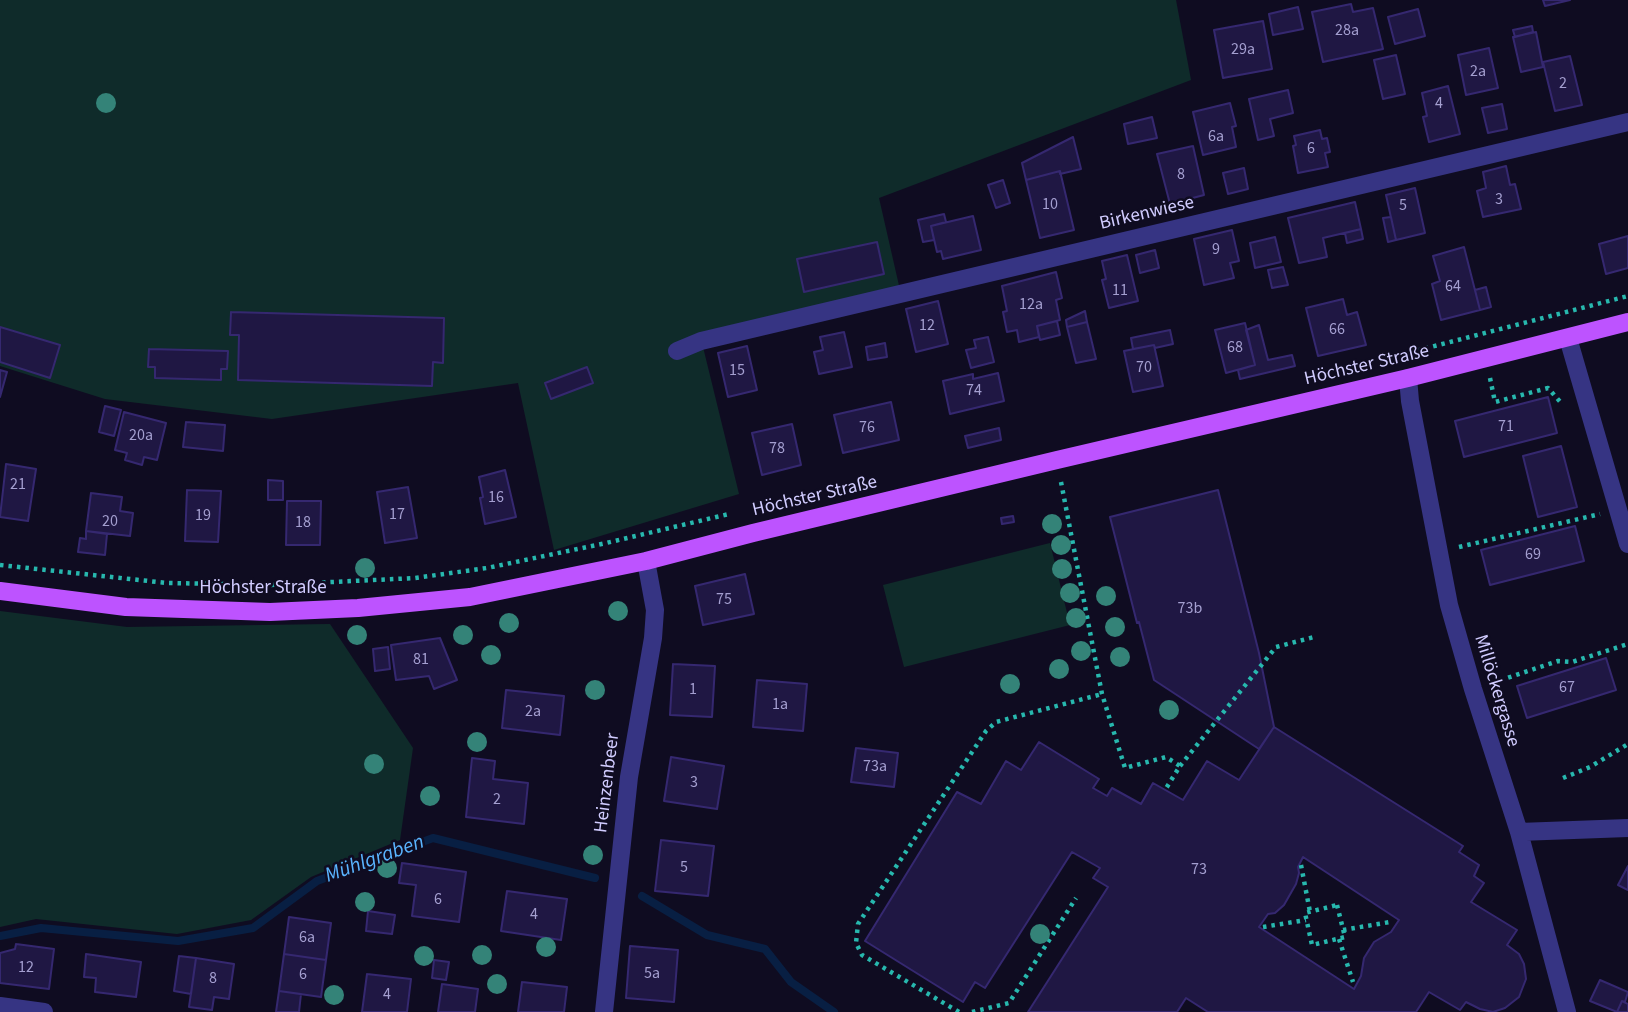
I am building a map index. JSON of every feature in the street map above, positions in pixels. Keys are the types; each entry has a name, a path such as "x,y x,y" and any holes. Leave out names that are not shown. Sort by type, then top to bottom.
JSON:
{"main road":[{"name":"Höchster Straße","path":"0,591 126,607 270,612 358,608 470,597 646,561 1056,460 1408,378 1628,322"}],"street":[{"name":"Birkenwiese","path":"677,351 701,341 1628,122"},
{"path":"1568,338 1628,544"},
{"name":"Millöckergasse","path":"1408,378 1437,552 1449,605 1473,689 1520,832 1567,1012"},
{"name":"Heinzenbeer","path":"604,1012 631,766 653,638 655,610 646,561"},
{"path":"1520,832 1628,828"},
{"path":"0,1006 44,1012"}],"path":[{"path":"1490,377 1495,402 1548,388 1574,423 1592,419"},
{"path":"1061,482 1102,694 1125,768 1166,757 1180,766"},
{"path":"1437,552 1618,510"},
{"path":"0,565 167,583 271,585 415,578 487,568 606,544 733,513"},
{"path":"1165,790 1180,766 1276,647 1314,637"},
{"path":"1473,689 1558,661 1573,662 1628,644"},
{"path":"959,1012 862,956 856,943 858,924 986,731 996,722 1102,694"},
{"path":"1563,778 1590,767 1628,744"},
{"path":"1301,865 1310,912"},
{"path":"972,1012 1009,1003 1076,898"},
{"path":"1337,905 1345,937 1312,945 1306,920 1305,913 1337,905"},
{"path":"1263,927 1306,920"},
{"path":"1343,930 1390,922"},
{"path":"1339,939 1353,982"}],"green space":[{"path":"0,0 1176,0 1191,80 879,198 900,290 703,347 739,494 554,550 518,383 272,419 105,399 0,366"},
{"path":"1050,543 1070,625 904,667 883,585"},
{"path":"0,611 127,627 330,624 413,748 400,840 311,877 251,920 177,934 36,919 0,927"}],"building":[{"path":"1543,0 1570,0 1545,6"},
{"path":"1351,4 1353,12 1373,8 1383,49 1323,62 1312,12"},
{"path":"1298,7 1303,29 1273,35 1269,14"},
{"path":"1418,9 1425,36 1395,44 1388,17"},
{"path":"1263,21 1272,69 1223,78 1214,30"},
{"path":"1532,26 1533,32 1515,37 1513,30"},
{"path":"1536,32 1543,67 1521,72 1513,37"},
{"path":"1489,48 1498,88 1466,95 1458,55"},
{"path":"1396,55 1405,94 1383,99 1374,60"},
{"path":"1570,56 1582,105 1555,111 1543,62"},
{"path":"1448,86 1460,134 1429,142 1423,117 1427,116 1422,93"},
{"path":"1288,90 1293,113 1270,119 1274,136 1258,140 1249,99"},
{"path":"1230,103 1236,126 1232,127 1236,147 1203,155 1193,112"},
{"path":"1502,104 1507,129 1488,133 1482,108"},
{"path":"1152,117 1157,138 1128,144 1124,124"},
{"path":"1320,130 1322,139 1327,138 1330,152 1325,153 1328,167 1298,173 1294,136"},
{"path":"1073,137 1081,169 1060,174 1060,171 1026,180 1022,163"},
{"path":"1193,146 1204,195 1170,204 1157,154"},
{"path":"1506,166 1510,185 1515,184 1521,209 1483,217 1477,191 1486,188 1483,172"},
{"path":"1244,168 1248,189 1228,194 1223,173"},
{"path":"1060,171 1074,230 1040,238 1026,180"},
{"path":"1003,180 1010,203 996,208 988,185"},
{"path":"1415,188 1425,233 1396,240 1386,195"},
{"path":"1355,202 1361,229 1323,238 1327,257 1299,263 1288,218"},
{"path":"944,214 946,222 931,226 934,240 923,242 918,220"},
{"path":"973,216 981,250 943,259 941,251 937,252 931,226"},
{"path":"1391,217 1396,240 1388,242 1383,218"},
{"path":"1361,229 1363,239 1347,243 1345,233"},
{"path":"1232,230 1239,261 1230,263 1234,278 1204,285 1194,239"},
{"path":"1628,236 1628,268 1606,274 1599,244"},
{"path":"1275,237 1281,262 1255,268 1250,243"},
{"path":"877,242 884,274 804,292 797,259"},
{"path":"1464,247 1480,310 1441,320 1432,284 1440,281 1433,256"},
{"path":"1155,250 1159,268 1140,273 1136,255"},
{"path":"1127,255 1138,301 1109,308 1102,280 1106,279 1102,261"},
{"path":"1283,267 1288,285 1272,288 1268,270"},
{"path":"1056,272 1062,298 1056,300 1060,320 1037,326 1039,337 1019,342 1017,330 1007,332 1003,312 1007,311 1002,286"},
{"path":"1486,287 1491,307 1480,310 1475,290"},
{"path":"1343,299 1347,315 1357,312 1366,345 1318,356 1306,308"},
{"path":"938,301 948,344 916,352 906,309"},
{"path":"1085,311 1087,322 1067,327 1066,320"},
{"path":"231,312 444,318 443,363 433,362 432,386 238,380 239,335 230,335"},
{"path":"1057,321 1060,335 1040,340 1037,326"},
{"path":"1087,322 1096,359 1076,363 1067,327"},
{"path":"1245,323 1255,365 1226,373 1215,330"},
{"path":"1259,325 1268,360 1292,355 1295,366 1240,379 1238,370 1255,365 1246,330"},
{"path":"0,327 60,345 50,378 0,362"},
{"path":"1170,330 1173,344 1133,349 1131,338"},
{"path":"844,332 852,367 819,374 814,352 823,350 820,337"},
{"path":"988,337 994,362 971,368 966,350 976,348 974,340"},
{"path":"885,343 887,357 868,360 866,347"},
{"path":"1154,345 1163,386 1133,392 1124,351"},
{"path":"747,346 757,390 728,397 718,353"},
{"path":"149,349 228,351 227,369 221,369 221,380 155,378 155,367 148,367"},
{"path":"587,367 593,383 551,399 545,383"},
{"path":"0,370 7,372 0,397"},
{"path":"998,373 1004,401 950,414 943,381 973,374 973,379"},
{"path":"1548,397 1557,433 1464,457 1455,421"},
{"path":"891,402 899,440 843,453 834,415"},
{"path":"105,406 121,410 114,436 99,432"},
{"path":"124,412 166,423 157,460 144,457 142,465 125,460 127,453 115,450"},
{"path":"186,422 225,425 223,451 183,447"},
{"path":"792,424 801,465 762,475 752,433"},
{"path":"999,428 1001,440 968,448 965,436"},
{"path":"1561,446 1577,507 1538,517 1523,456"},
{"path":"6,464 36,469 28,521 0,517"},
{"path":"505,470 516,517 485,524 479,477"},
{"path":"268,480 283,481 283,500 268,500"},
{"path":"408,487 417,538 385,543 377,492"},
{"path":"187,490 221,491 218,542 185,541"},
{"path":"1218,490 1259,653 1274,727 1259,749 1154,680 1110,517"},
{"path":"91,493 122,497 120,511 133,513 130,536 86,531"},
{"path":"287,501 321,501 320,545 286,545"},
{"path":"1013,516 1014,522 1002,524 1001,518"},
{"path":"1575,526 1584,561 1490,585 1481,550"},
{"path":"86,531 107,534 105,555 78,552 80,538 86,539"},
{"path":"745,574 754,614 703,625 695,586"},
{"path":"440,638 457,680 434,689 429,676 396,680 391,645"},
{"path":"388,647 390,669 375,671 373,649"},
{"path":"1606,658 1616,690 1527,718 1517,686"},
{"path":"673,664 715,666 712,717 670,715"},
{"path":"757,680 807,684 803,731 753,727"},
{"path":"506,690 564,696 560,735 502,728"},
{"path":"1274,727 1463,846 1459,852 1479,865 1474,876 1484,883 1471,902 1517,930 1507,945 1519,954 1524,964 1526,979 1519,997 1505,1008 1493,1012 1466,1002 1460,1010 1429,992 1416,1012 1208,1012 1186,998 1177,1012 1028,1012 1108,887 1093,878 1100,868 1072,852 985,988 975,982 963,1002 865,941 957,792 981,804 1006,761 1021,770 1039,742 1099,779 1093,788 1107,796 1112,788 1141,804 1153,783 1183,800 1207,761 1239,780","holes":["1303,857 1399,920 1391,932 1374,942 1364,958 1361,976 1354,989 1259,927 1268,914 1275,913 1284,905 1296,884 1298,867"]},
{"path":"856,748 898,753 894,787 851,782"},
{"path":"671,757 724,766 717,809 664,801"},
{"path":"472,758 495,761 493,779 528,783 524,824 466,817"},
{"path":"661,840 714,846 708,896 655,891"},
{"path":"402,863 466,872 459,922 412,916 416,885 399,883"},
{"path":"1628,866 1628,890 1618,885"},
{"path":"507,891 567,899 561,940 501,931"},
{"path":"368,911 395,915 392,934 366,931"},
{"path":"289,917 331,923 326,960 284,954"},
{"path":"16,944 54,949 49,989 0,983 0,953 15,949"},
{"path":"630,946 678,950 674,1002 626,998"},
{"path":"86,954 141,962 136,997 95,992 96,978 84,977"},
{"path":"284,954 326,960 321,997 279,991"},
{"path":"179,956 196,958 191,994 174,991"},
{"path":"196,958 234,964 229,999 214,997 212,1010 189,1007"},
{"path":"434,960 449,962 446,980 432,978"},
{"path":"367,974 411,979 407,1012 362,1012"},
{"path":"1600,980 1628,992 1625,1002 1622,1001 1617,1012 1590,1001"},
{"path":"522,982 567,987 564,1012 518,1012"},
{"path":"442,984 478,989 475,1012 438,1012"},
{"path":"279,991 301,994 299,1012 276,1012"},
{"path":"1622,1001 1628,1004 1628,1012 1617,1012"}],"waterway":[{"name":"Mühlgraben","path":"0,936 41,928 178,941 253,928 317,881 433,838 595,878"},
{"name":"Mühlgraben","path":"642,896 707,935 765,949 791,982 834,1012"}]}
